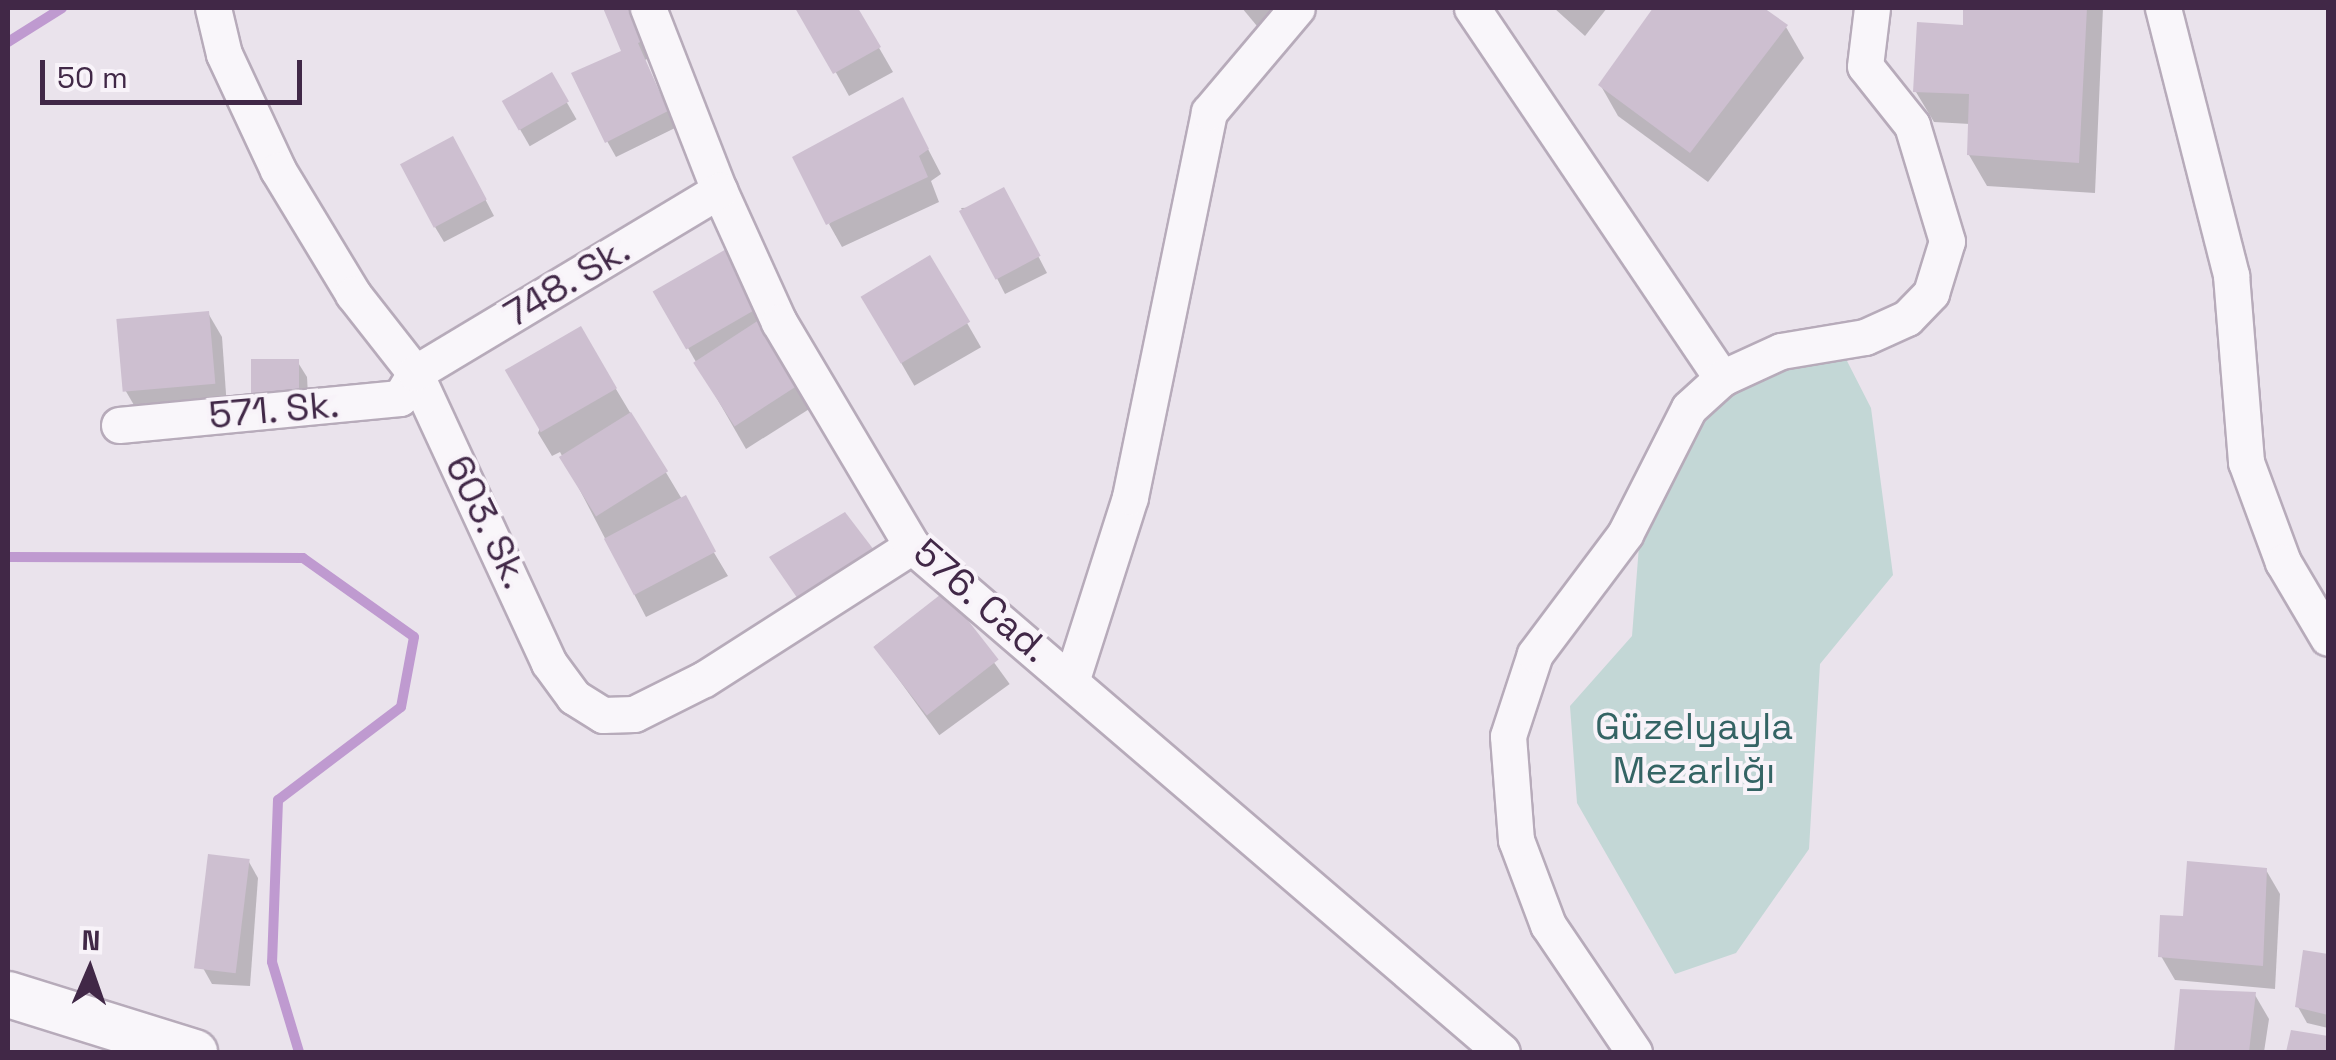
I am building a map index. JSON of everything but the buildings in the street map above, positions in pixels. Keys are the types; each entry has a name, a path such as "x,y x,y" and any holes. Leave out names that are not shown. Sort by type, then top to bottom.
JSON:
{"street":[{"name":"603. Sk.","path":"213,8 224,54 278,170 353,294 414,373 549,664 574,697 604,715 634,714 704,679 912,546"},
{"name":"576. Cad.","path":"648,8 719,190 779,322 912,546 1502,1052"},
{"path":"1072,680 1130,497 1209,112 1297,8"},
{"path":"1472,8 1722,378"},
{"path":"1634,1052 1548,925 1516,840 1508,736 1535,654 1625,534 1688,408 1722,378 1781,350 1866,337 1907,318 1931,293 1946,240 1912,126 1865,66 1872,8"},
{"path":"2163,8 2230,275 2246,462 2283,562 2328,638"},
{"name":"748. Sk.","path":"414,373 719,190"},
{"name":"571. Sk.","path":"119,424 400,398 414,373"},
{"path":"8,994 188,1051"}],"green space":[{"name":"Güzelyayla Mezarlığı","path":"1781,351 1846,359 1871,408 1893,575 1820,664 1809,849 1736,953 1675,974 1577,803 1570,706 1632,636 1641,520 1711,384"}],"waterway":[{"path":"8,42 62,8"},
{"path":"8,557 303,558 414,637 401,707 278,800 272,962 299,1052"}]}
